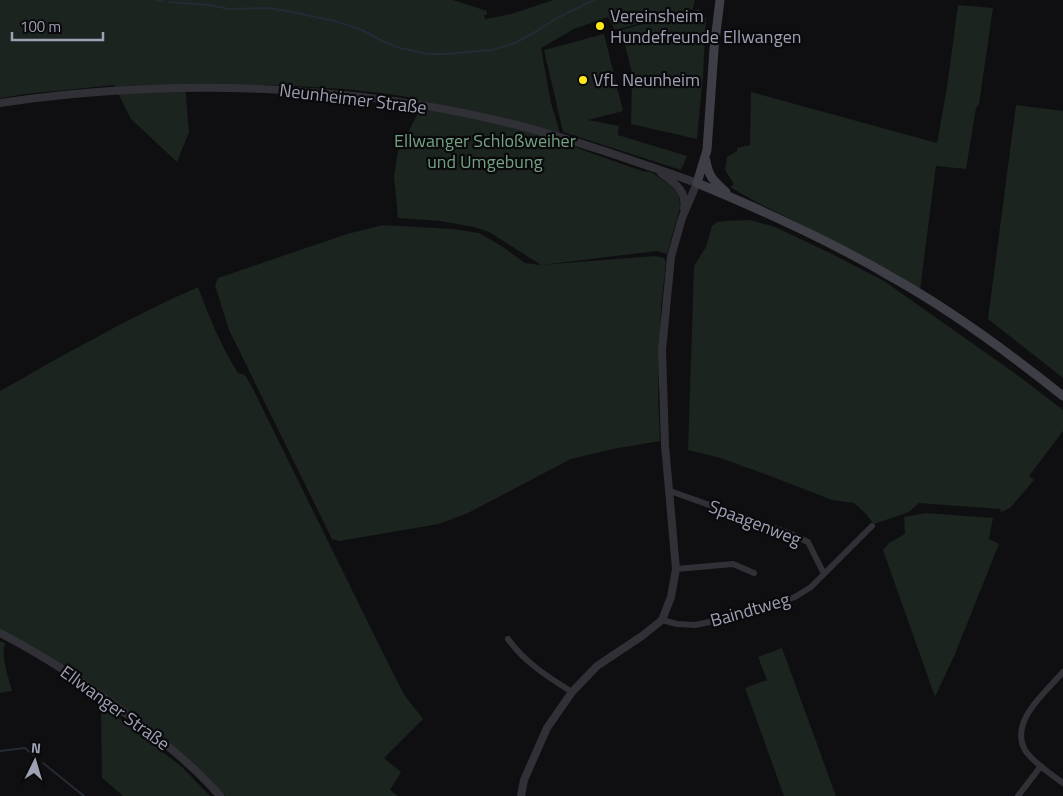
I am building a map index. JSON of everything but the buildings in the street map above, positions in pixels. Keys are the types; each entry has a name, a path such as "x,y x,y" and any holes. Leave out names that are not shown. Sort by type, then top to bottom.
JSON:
{"main road":[{"path":"720,0 714,49 706,158 712,181 732,198"},
{"path":"706,158 697,183 816,236 890,276 979,333 1063,396"}],"street":[{"name":"Neunheimer Straße","path":"0,103 83,93 194,87 252,89 355,97 438,109 516,125 592,146 697,183"},
{"path":"521,796 524,780 547,728 572,692 596,666 642,636 662,620 671,597 676,569 665,445 662,350 671,257 685,202 680,187 654,168"},
{"path":"682,218 697,183"},
{"name":"Spaagenweg","path":"670,491 808,542 824,574"},
{"name":"Baindtweg","path":"662,620 677,624 695,625 746,614 795,598 811,587 872,526"},
{"path":"676,569 733,564 754,573"},
{"name":"Ellwanger Straße","path":"0,633 59,667 113,703 175,751 220,796"},
{"path":"508,639 518,654 548,677 572,692"},
{"path":"1063,672 1030,710 1022,725 1022,736 1026,750 1041,766 1063,784"},
{"path":"1018,796 1041,766"}],"green space":[{"name":"Ellwanger Schloßweiher und Umgebung","path":"0,0 453,0 487,11 487,15 484,15 485,19 511,14 553,0 695,0 693,9 615,30 608,17 574,29 541,48 551,103 563,143 642,171 651,172 670,185 679,194 680,208 667,254 657,251 541,265 489,232 474,227 440,221 398,218 394,176 398,152 417,115 408,97 353,90 297,86 185,85 189,132 177,162 131,119 114,85 0,98"},
{"path":"958,5 993,8 979,104 976,108 966,169 936,166 920,290 730,187 734,184 725,170 727,157 737,151 737,148 750,145 751,92 937,143"},
{"path":"699,9 706,18 697,139 631,124 632,73 621,30"},
{"name":"VfL Neunheim","path":"604,34 623,111 588,120 619,126 618,135 687,156 681,170 563,132 544,50"},
{"path":"1016,105 1063,111 1063,378 988,319"},
{"path":"750,220 775,227 884,281 1020,377 1063,410 1063,431 1029,476 1034,480 1010,508 1001,512 1000,509 919,503 909,512 874,524 854,503 832,500 720,458 688,450 694,266 706,247 712,226 717,222"},
{"path":"383,225 453,229 479,233 525,263 540,265 655,256 664,258 666,262 661,307 658,397 660,441 571,459 468,513 439,524 339,541 332,539 229,330 215,285 218,278 347,234"},
{"path":"198,287 221,342 238,373 245,375 252,387 393,673 405,696 423,719 384,758 401,772 390,790 398,796 225,796 160,734 110,698 0,629 0,391 123,323"},
{"path":"926,513 993,518 989,539 999,544 955,654 935,697 883,550 889,543 905,534 904,517"},
{"path":"0,641 5,643 4,661 12,691 0,693"},
{"path":"782,648 836,796 784,796 745,688 767,680 758,657"},
{"path":"104,706 182,767 210,796 123,796 102,778 101,708"}],"waterway":[{"path":"156,0 162,1"},
{"path":"170,2 209,5 229,9 268,8 287,11 335,21 362,30 400,48 428,54 444,54 492,50 515,43 557,18 594,0"},
{"path":"0,751 25,748 33,755"},
{"path":"43,763 84,796"}],"place":[{"name":"Vereinsheim Hundefreunde Ellwangen","path":"600,26"},
{"name":"VfL Neunheim","path":"583,80"}]}
